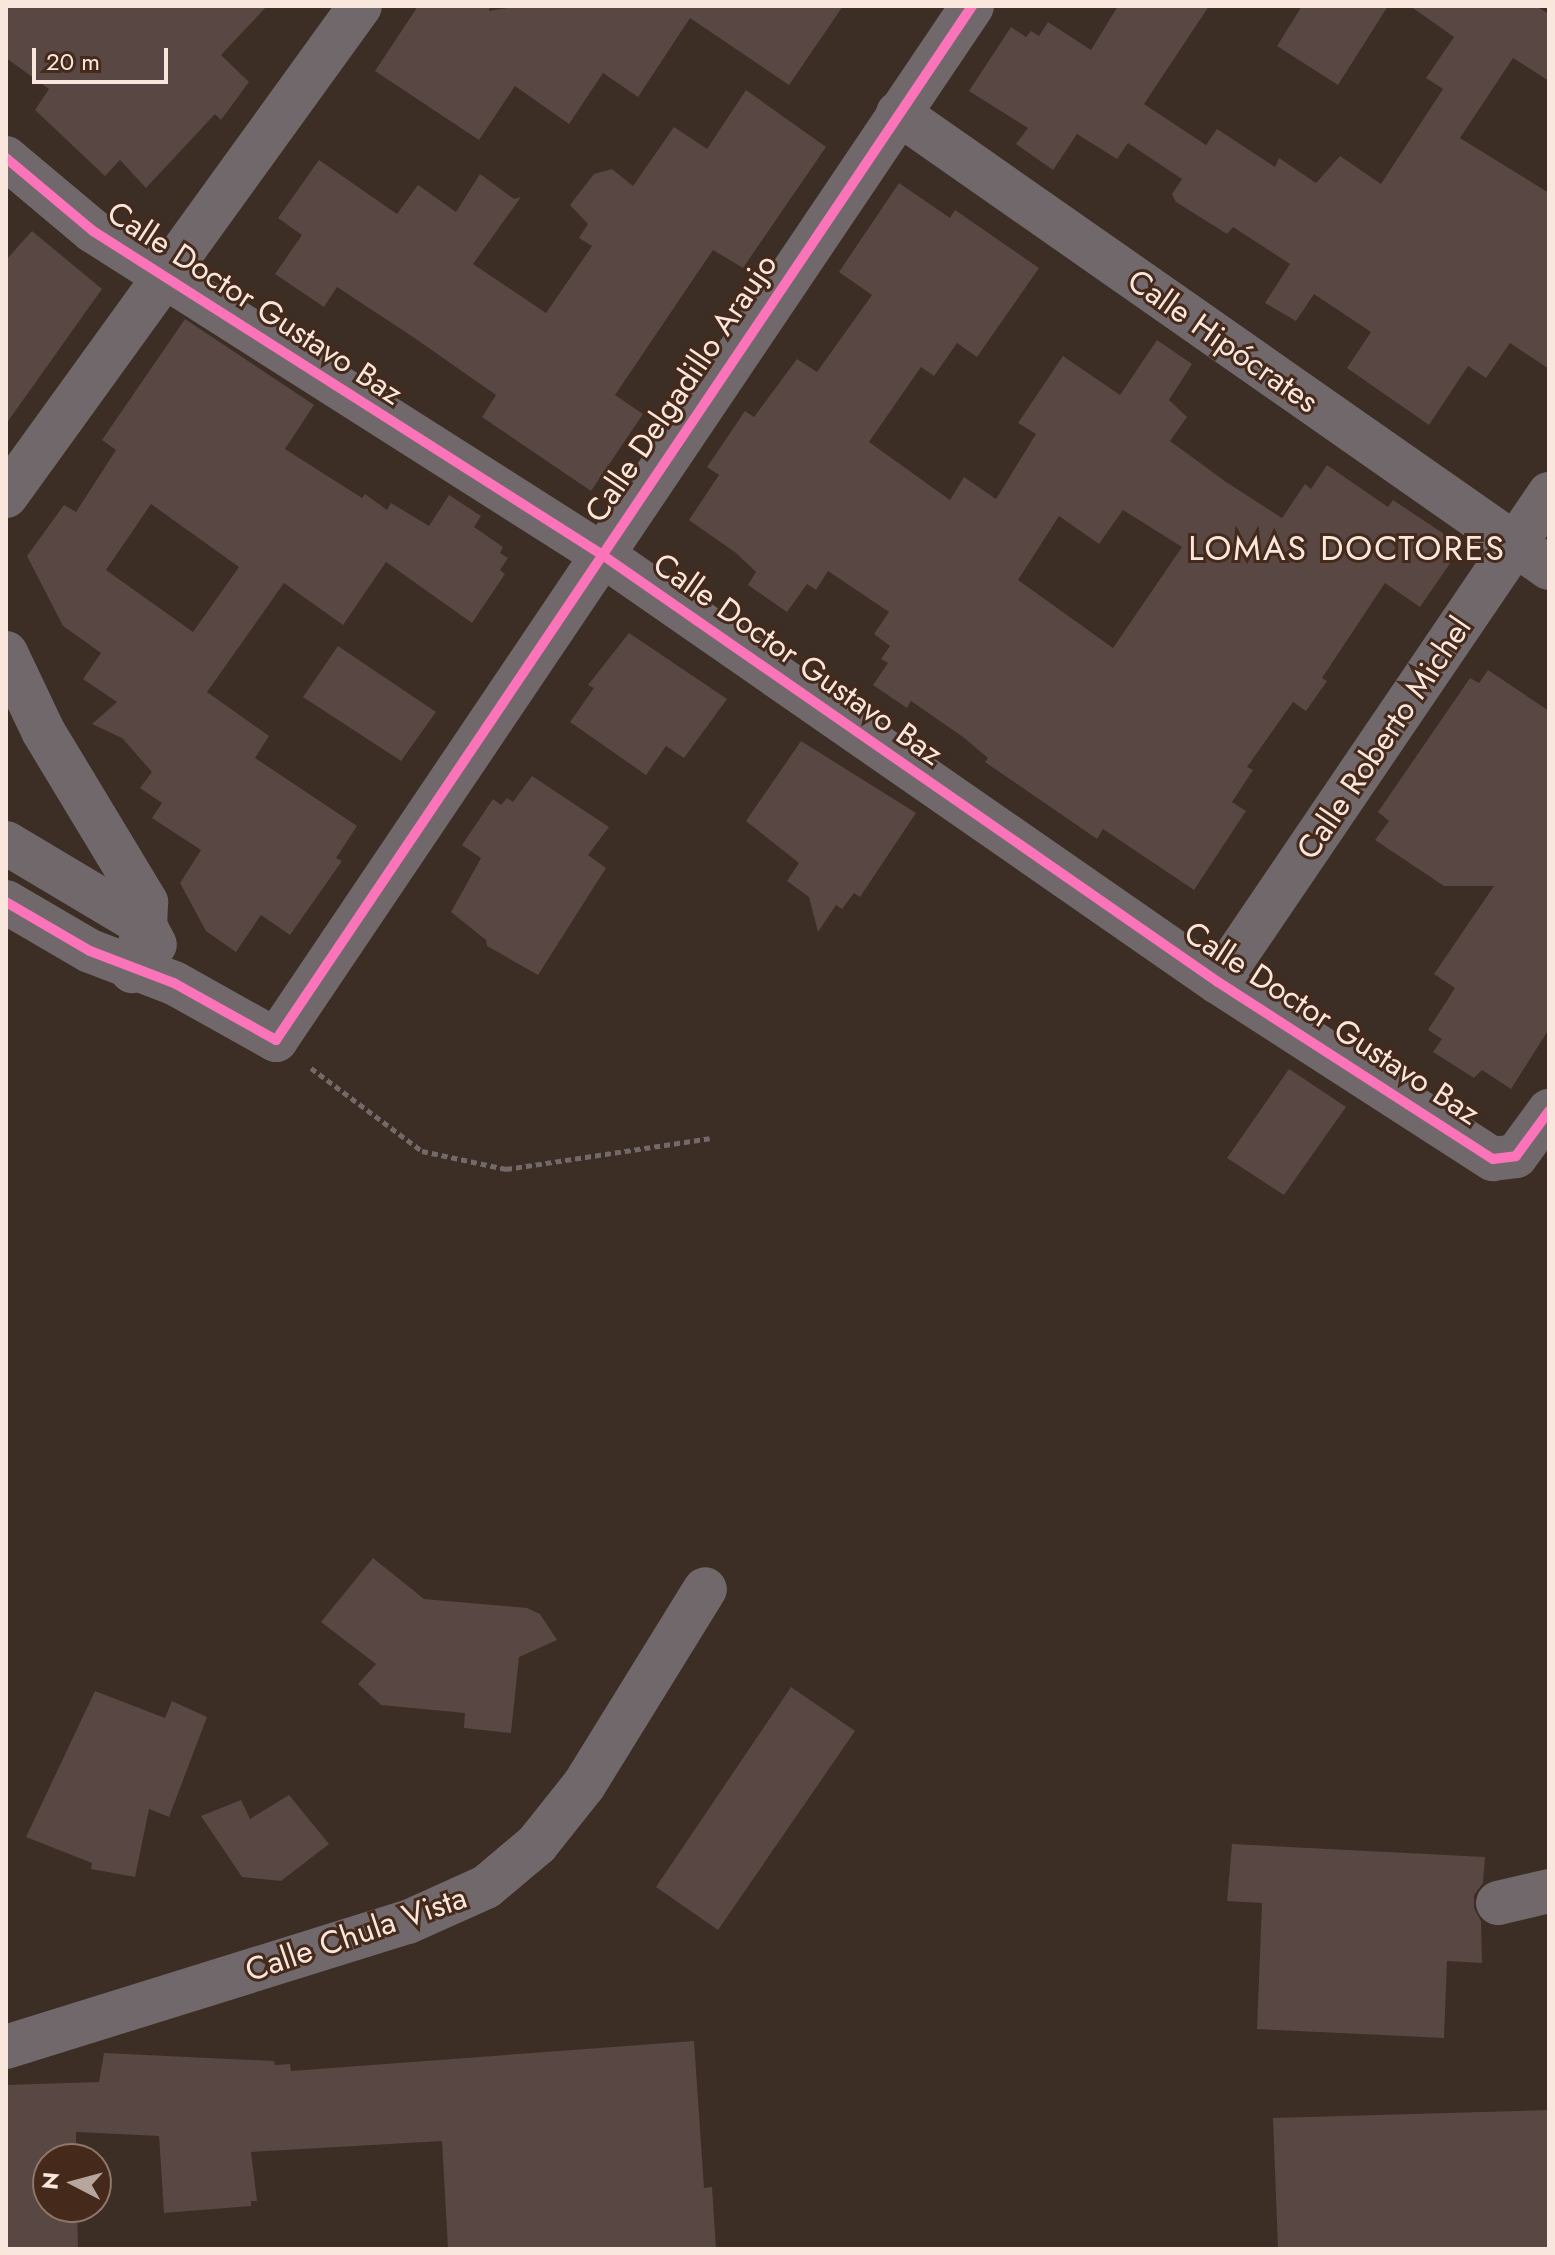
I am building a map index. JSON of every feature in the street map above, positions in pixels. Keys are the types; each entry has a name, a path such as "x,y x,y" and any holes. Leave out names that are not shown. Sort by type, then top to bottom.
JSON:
{"street":[{"path":"6,496 360,6"},
{"name":"Calle Delgadillo Araujo","path":"276,1040 972,6"},
{"name":"Calle Hipócrates","path":"898,113 1532,556"},
{"name":"Calle Doctor Gustavo Baz","path":"6,158 93,231 601,554 1218,982 1493,1159 1516,1156 1549,1111"},
{"name":"Calle Roberto Michel","path":"1218,982 1532,556 1549,494"},
{"path":"6,653 43,731 146,902 145,926 132,971"},
{"path":"9,850 145,926 174,983"},
{"path":"6,902 132,971 174,983 276,1040"},
{"name":"Calle Chula Vista","path":"6,2047 408,1922 486,1887 537,1844 584,1785 705,1589"},
{"path":"1498,1903 1549,1891"}],"path":[{"path":"276,1040 422,1151 506,1169 710,1138"}],"building":[{"path":"6,6 267,6 221,55 249,82 221,120 215,114 146,188 120,160 105,176 35,110 49,89 6,58"},
{"path":"418,6 490,6 489,11 520,6 843,6 789,85 690,18 638,97 603,73 569,124 515,86 479,140 375,71"},
{"path":"1118,6 1209,6 1144,104 1206,145 1217,129 1275,167 1279,158 1316,183 1340,156 1381,184 1443,89 1426,78 1454,37 1410,6 1536,6 1549,14 1549,81 1513,58 1460,138 1549,193 1549,369 1510,343 1486,378 1468,366 1429,425 1347,368 1371,332 1314,294 1296,321 1265,303 1290,264 1233,227 1227,234 1176,202 1172,194 1182,179 1128,143 1117,159 1077,134 1053,170 1016,144 1028,128 969,91 1011,27 1026,37 1031,31 1039,36 1048,22 1091,50"},
{"path":"1302,6 1388,6 1338,85 1277,46"},
{"path":"746,90 826,147 743,268 713,250 615,395 643,414 591,491 482,417 496,395 413,337 337,287 324,307 275,274 302,235 278,218 319,160 397,214 418,185 456,212 480,174 514,199 521,197 473,264 546,313 592,246 579,238 588,224 570,205 594,174 612,169 633,186 674,127 707,149"},
{"path":"899,183 950,218 955,210 1039,268 977,357 957,343 934,376 921,367 869,442 950,500 964,477 996,499 1036,434 1018,423 1063,356 1120,395 1157,340 1192,364 1169,400 1187,417 1170,441 1226,482 1282,518 1305,484 1311,489 1327,465 1388,507 1393,500 1462,546 1420,607 1385,583 1322,678 1327,681 1306,711 1293,702 1247,767 1253,770 1232,802 1246,811 1194,890 1103,829 1097,839 985,762 988,758 963,737 911,701 907,708 873,685 888,663 881,659 890,646 874,634 889,612 828,571 816,590 807,584 787,612 748,585 756,572 736,553 689,520 719,475 707,467 745,411 754,417 797,359 817,372 872,295 839,272","holes":["1123,510 1182,547 1113,648 1018,580 1059,516 1099,544"]},
{"path":"32,231 102,289 6,424 6,260"},
{"path":"185,319 314,405 285,449 362,498 365,494 387,510 391,503 429,526 449,495 481,516 474,527 503,547 500,553 508,558 500,570 505,574 472,623 386,562 343,625 284,583 207,692 269,736 255,758 357,826 336,858 342,861 290,935 261,915 236,952 206,931 180,883 201,850 152,818 162,803 140,788 152,772 122,738 92,724 117,702 83,679 101,653 63,626 27,556 64,505 76,512 116,450 102,440","holes":["151,504 239,567 193,632 106,570"]},
{"path":"629,633 727,699 684,758 666,746 646,775 570,722 594,688 588,685"},
{"path":"338,646 436,712 401,761 303,697"},
{"path":"1488,670 1549,711 1549,1029 1511,1089 1482,1070 1474,1078 1433,1052 1442,1039 1428,1030 1455,988 1434,974 1494,886 1444,886 1375,840 1389,821 1378,812 1470,678 1479,683"},
{"path":"801,741 916,813 860,897 854,893 842,909 836,905 818,932 809,897 787,881 799,863 746,821"},
{"path":"532,776 609,827 588,855 606,868 538,975 487,946 486,940 451,912 481,858 462,845 493,799 501,805 507,798 513,802"},
{"path":"1289,1069 1346,1107 1284,1195 1227,1158"},
{"path":"373,1558 424,1599 527,1608 540,1614 557,1640 519,1657 511,1733 464,1728 465,1713 381,1705 358,1684 376,1664 321,1622"},
{"path":"791,1687 855,1731 718,1930 656,1887"},
{"path":"95,1691 165,1718 172,1701 207,1717 169,1817 149,1809 135,1877 91,1869 92,1863 26,1837"},
{"path":"289,1795 329,1844 281,1881 242,1877 201,1816 241,1800 250,1819"},
{"path":"1232,1844 1485,1857 1483,1883 1474,1895 1474,1908 1481,1921 1482,1963 1447,1961 1444,2038 1257,2029 1262,1903 1227,1901"},
{"path":"694,2041 704,2188 712,2187 716,2249 448,2249 442,2141 251,2152 257,2201 251,2201 251,2206 164,2213 159,2136 76,2132 76,2143 32,2143 32,2223 77,2223 78,2249 6,2249 6,2085 99,2082 104,2053 274,2061 275,2065 290,2064 291,2071"},
{"path":"1549,2110 1549,2249 1278,2249 1273,2118"}],"cycle path":[{"path":"6,902 90,951 174,983 276,1040 972,6"},
{"path":"6,158 93,231 601,554 1218,982 1493,1159 1516,1156 1549,1111"}],"district":[{"name":"LOMAS DOCTORES","path":"1347,549"}]}
